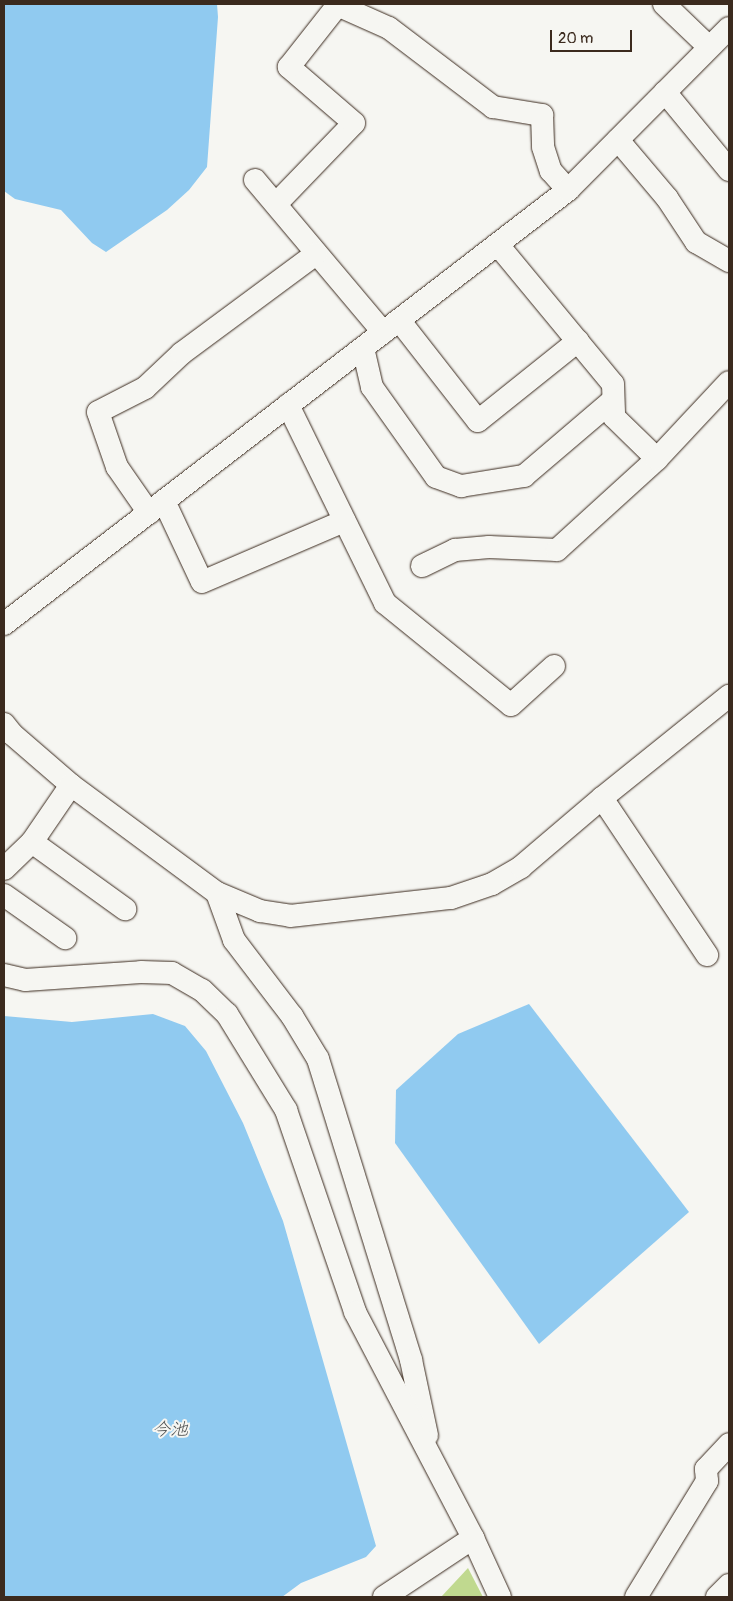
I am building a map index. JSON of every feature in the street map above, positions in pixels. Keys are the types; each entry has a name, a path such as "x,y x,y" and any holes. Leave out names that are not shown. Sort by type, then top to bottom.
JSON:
{"street":[{"path":"664,4 709,47"},
{"path":"276,204 354,123 290,67 336,5 389,28 493,106 542,115 543,147 552,171 568,190"},
{"path":"4,624 568,190 729,28"},
{"path":"665,92 729,170"},
{"path":"618,140 667,198 696,242 724,256 729,261"},
{"path":"255,180 316,254 391,326 478,421 578,341"},
{"path":"498,245 613,384 614,417 658,459"},
{"path":"316,254 182,354 145,388 98,412 117,467 156,507 202,582 344,521"},
{"path":"363,348 372,386 436,477 461,486 524,476 613,400"},
{"path":"422,566 455,550 488,547 557,550 658,459 729,382"},
{"path":"288,406 385,603 511,705 554,666"},
{"path":"4,724 12,734 71,785 217,893 260,911 290,916 451,898 492,884 521,867 602,798 729,696"},
{"path":"4,869 32,842 71,785"},
{"path":"602,798 707,955"},
{"path":"32,842 125,909"},
{"path":"217,893 234,940 292,1016 318,1059 411,1360 432,1463"},
{"path":"4,895 65,938"},
{"path":"4,975 25,980 141,972 172,972 202,990 227,1014 286,1110 355,1312 432,1463 473,1538 500,1597"},
{"path":"636,1597 707,1480 706,1469 729,1444"},
{"path":"384,1597 473,1538"},
{"path":"717,1597 729,1585"}],"green space":[{"path":"468,1568 483,1597 441,1597"}],"water":[{"path":"4,4 217,4 218,17 207,167 189,190 167,210 106,252 92,243 61,210 15,199 4,191"},
{"path":"529,1004 689,1212 539,1344 395,1143 396,1090 458,1034"},
{"name":"今池","path":"153,1014 185,1026 206,1051 243,1123 283,1221 376,1546 366,1557 301,1583 282,1597 4,1597 4,1016 72,1022"}]}
